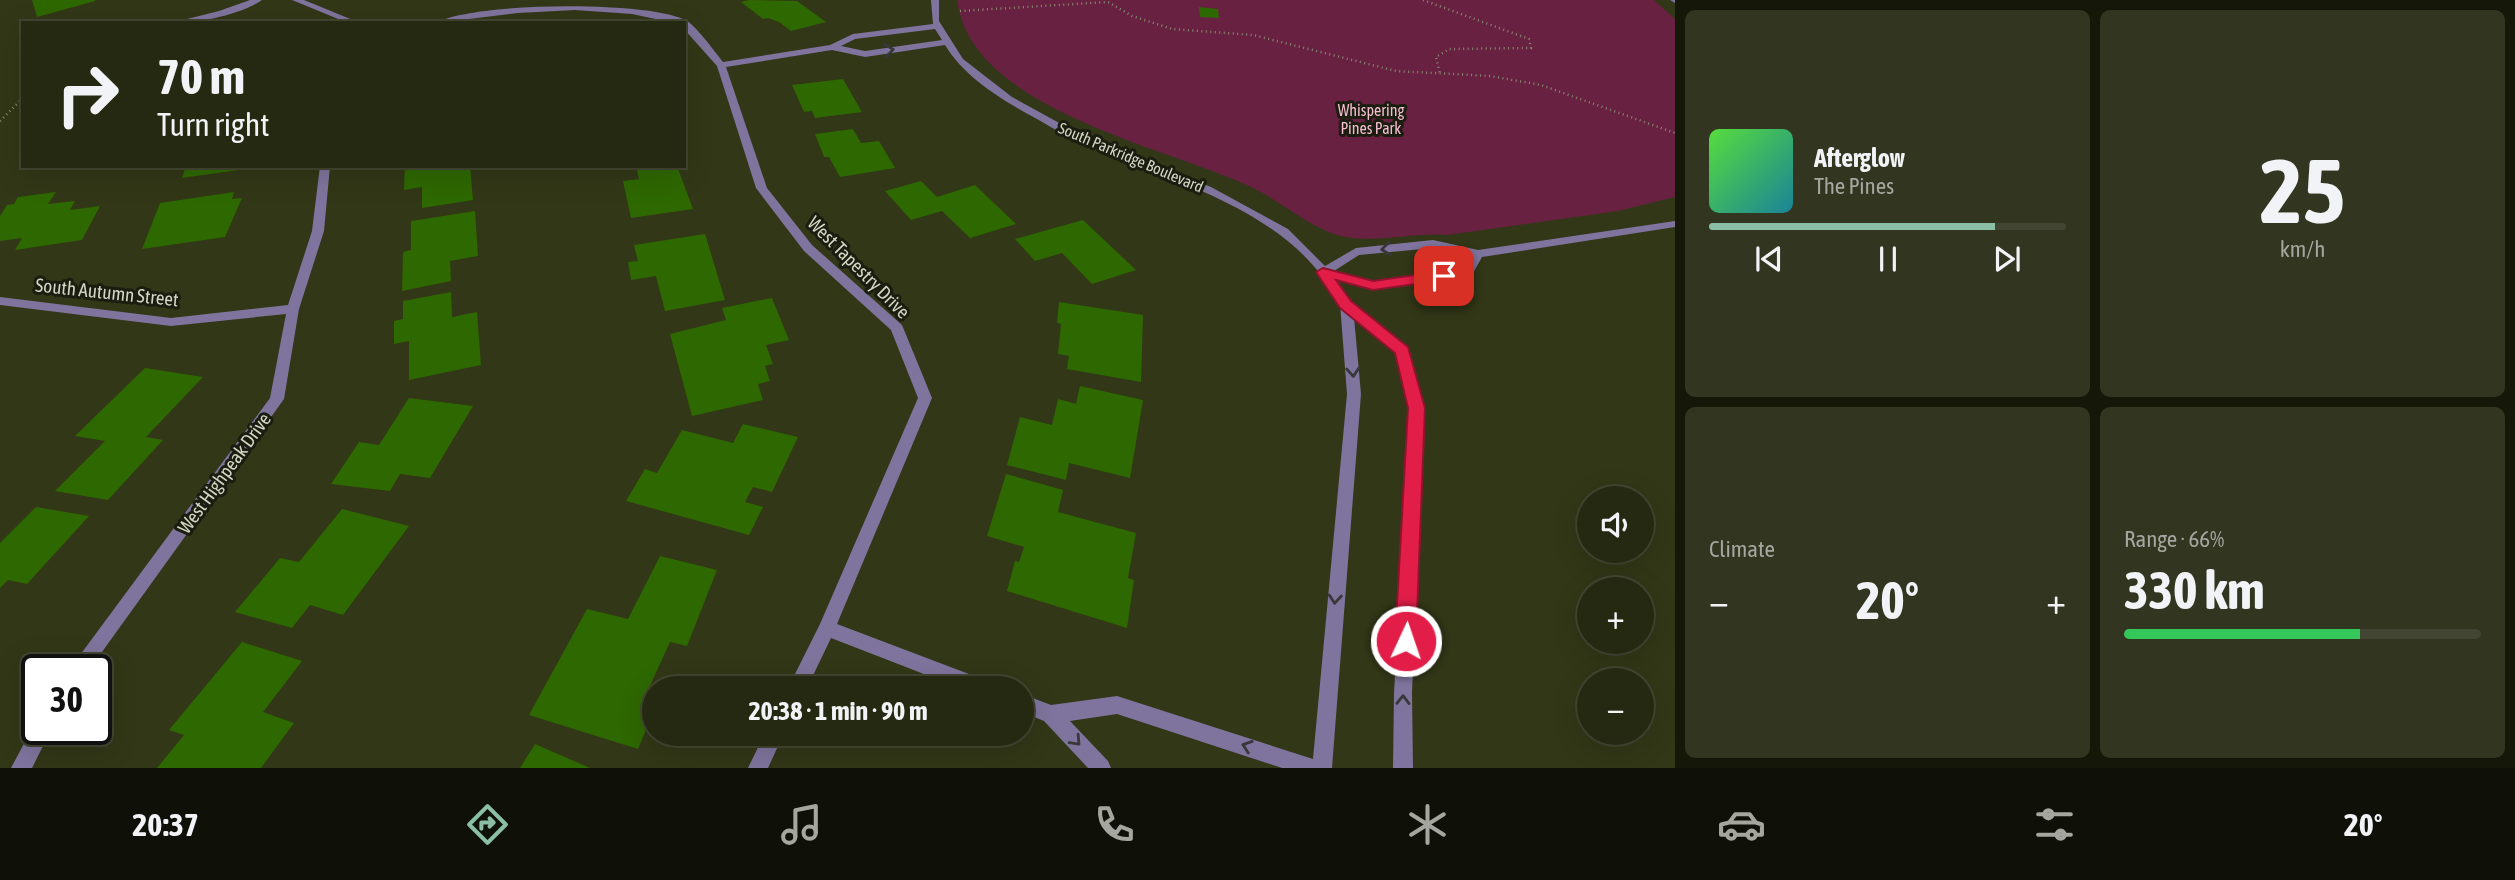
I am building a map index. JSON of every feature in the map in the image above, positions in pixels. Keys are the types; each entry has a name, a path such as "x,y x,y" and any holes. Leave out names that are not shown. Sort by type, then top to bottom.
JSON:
{"street":[{"path":"184,21 221,13 258,0"},
{"path":"296,0 351,21"},
{"name":"West Tapestry Drive","path":"446,21 462,16 610,1 661,10 680,21"},
{"name":"South Parkridge Boulevard","path":"935,5 938,26 959,61 1009,99 1079,138 1207,189 1283,232 1323,272 1346,304 1402,351 1417,408 1403,693 1403,768"},
{"name":"West Tapestry Drive","path":"686,25 721,65 762,188 808,248 897,328 925,398 827,628"},
{"path":"721,65 831,47 853,37 938,26"},
{"path":"831,47 865,54 948,42"},
{"name":"West Highpeak Drive","path":"90,654 277,399 293,309 318,231 325,168"},
{"path":"1323,272 1356,253 1369,251 1433,244 1478,254 1675,224"},
{"path":"1323,272 1373,286 1468,272 1478,254"},
{"name":"South Autumn Street","path":"0,302 171,322 293,309"},
{"path":"1322,768 1354,394 1346,304"},
{"path":"803,676 827,628 952,676"},
{"path":"1051,714 1117,705 1312,768"},
{"path":"1034,708 1051,714 1101,768"},
{"path":"21,768 34,745"},
{"path":"758,768 769,746"}],"path":[{"path":"1423,0 1529,39 1531,48 1449,49 1436,57 1440,74"},
{"path":"935,5 973,13 1109,1 1132,16 1172,29 1253,35 1396,71 1490,76 1541,85 1675,133"},
{"path":"0,121 21,100"}],"green space":[{"name":"Whispering Pines Park","path":"957,0 1654,0 1675,19 1675,197 1618,211 1447,235 1367,239 1341,236 1307,221 1253,188 1126,140 1035,97 997,70 970,38"}],"building":[{"path":"32,0 95,0 95,1 37,17"},
{"path":"797,1 826,22 791,31 779,22 763,19 741,2"},
{"path":"1199,7 1218,9 1219,18 1200,17"},
{"path":"843,79 862,112 815,118 812,111 804,112 792,85"},
{"path":"853,129 861,143 879,141 895,168 840,177 829,157 824,157 815,134"},
{"path":"185,168 253,168 182,178"},
{"path":"405,168 470,168 473,200 422,208 422,187 404,190"},
{"path":"678,168 693,209 631,218 623,181 639,179 637,170"},
{"path":"921,181 937,197 975,185 1016,224 970,238 942,211 911,220 885,191"},
{"path":"56,192 48,204 75,201 70,210 100,206 82,240 15,250 22,238 0,241 0,216 7,205 14,204 18,197"},
{"path":"234,192 232,199 242,198 225,237 142,249 160,203"},
{"path":"475,211 478,256 450,261 451,281 402,291 403,252 411,250 411,221"},
{"path":"1083,220 1136,270 1092,284 1062,253 1035,261 1015,239"},
{"path":"705,234 725,300 665,311 656,276 631,280 628,262 638,261 634,245"},
{"path":"451,292 452,317 477,312 481,365 409,380 409,341 394,344 394,321 403,319 403,301"},
{"path":"772,298 789,340 766,345 773,364 765,366 770,381 758,384 763,400 692,416 670,334 726,320 722,308"},
{"path":"1059,302 1143,315 1141,382 1067,369 1069,356 1058,354 1061,324 1057,323"},
{"path":"145,368 203,377 146,437 163,440 108,500 55,491 105,441 75,436"},
{"path":"1080,386 1143,400 1130,478 1069,463 1066,480 1007,465 1020,417 1052,425 1058,399 1076,404"},
{"path":"409,398 473,406 430,478 400,474 390,491 331,484 359,442 379,445"},
{"path":"743,424 798,437 772,492 753,487 745,502 763,507 749,535 626,501 645,469 657,473 682,430 733,443"},
{"path":"1006,474 1063,490 1058,512 1136,533 1128,578 1134,580 1127,628 1007,591 1015,561 1019,562 1024,547 987,536"},
{"path":"36,507 89,516 27,584 8,580 0,588 0,543"},
{"path":"342,509 409,526 343,615 310,605 292,628 235,612 280,558 299,562"},
{"path":"660,556 717,570 687,646 670,642 654,676 642,676 642,740 638,749 529,715 587,609 628,619"},
{"path":"242,642 302,661 263,712 294,723 261,768 157,768 184,735 169,730"},
{"path":"535,744 590,768 520,768"}],"route":[{"path":"1406,641 1417,408 1402,351 1346,304 1338,289 1323,272 1373,286 1444,276"}]}
